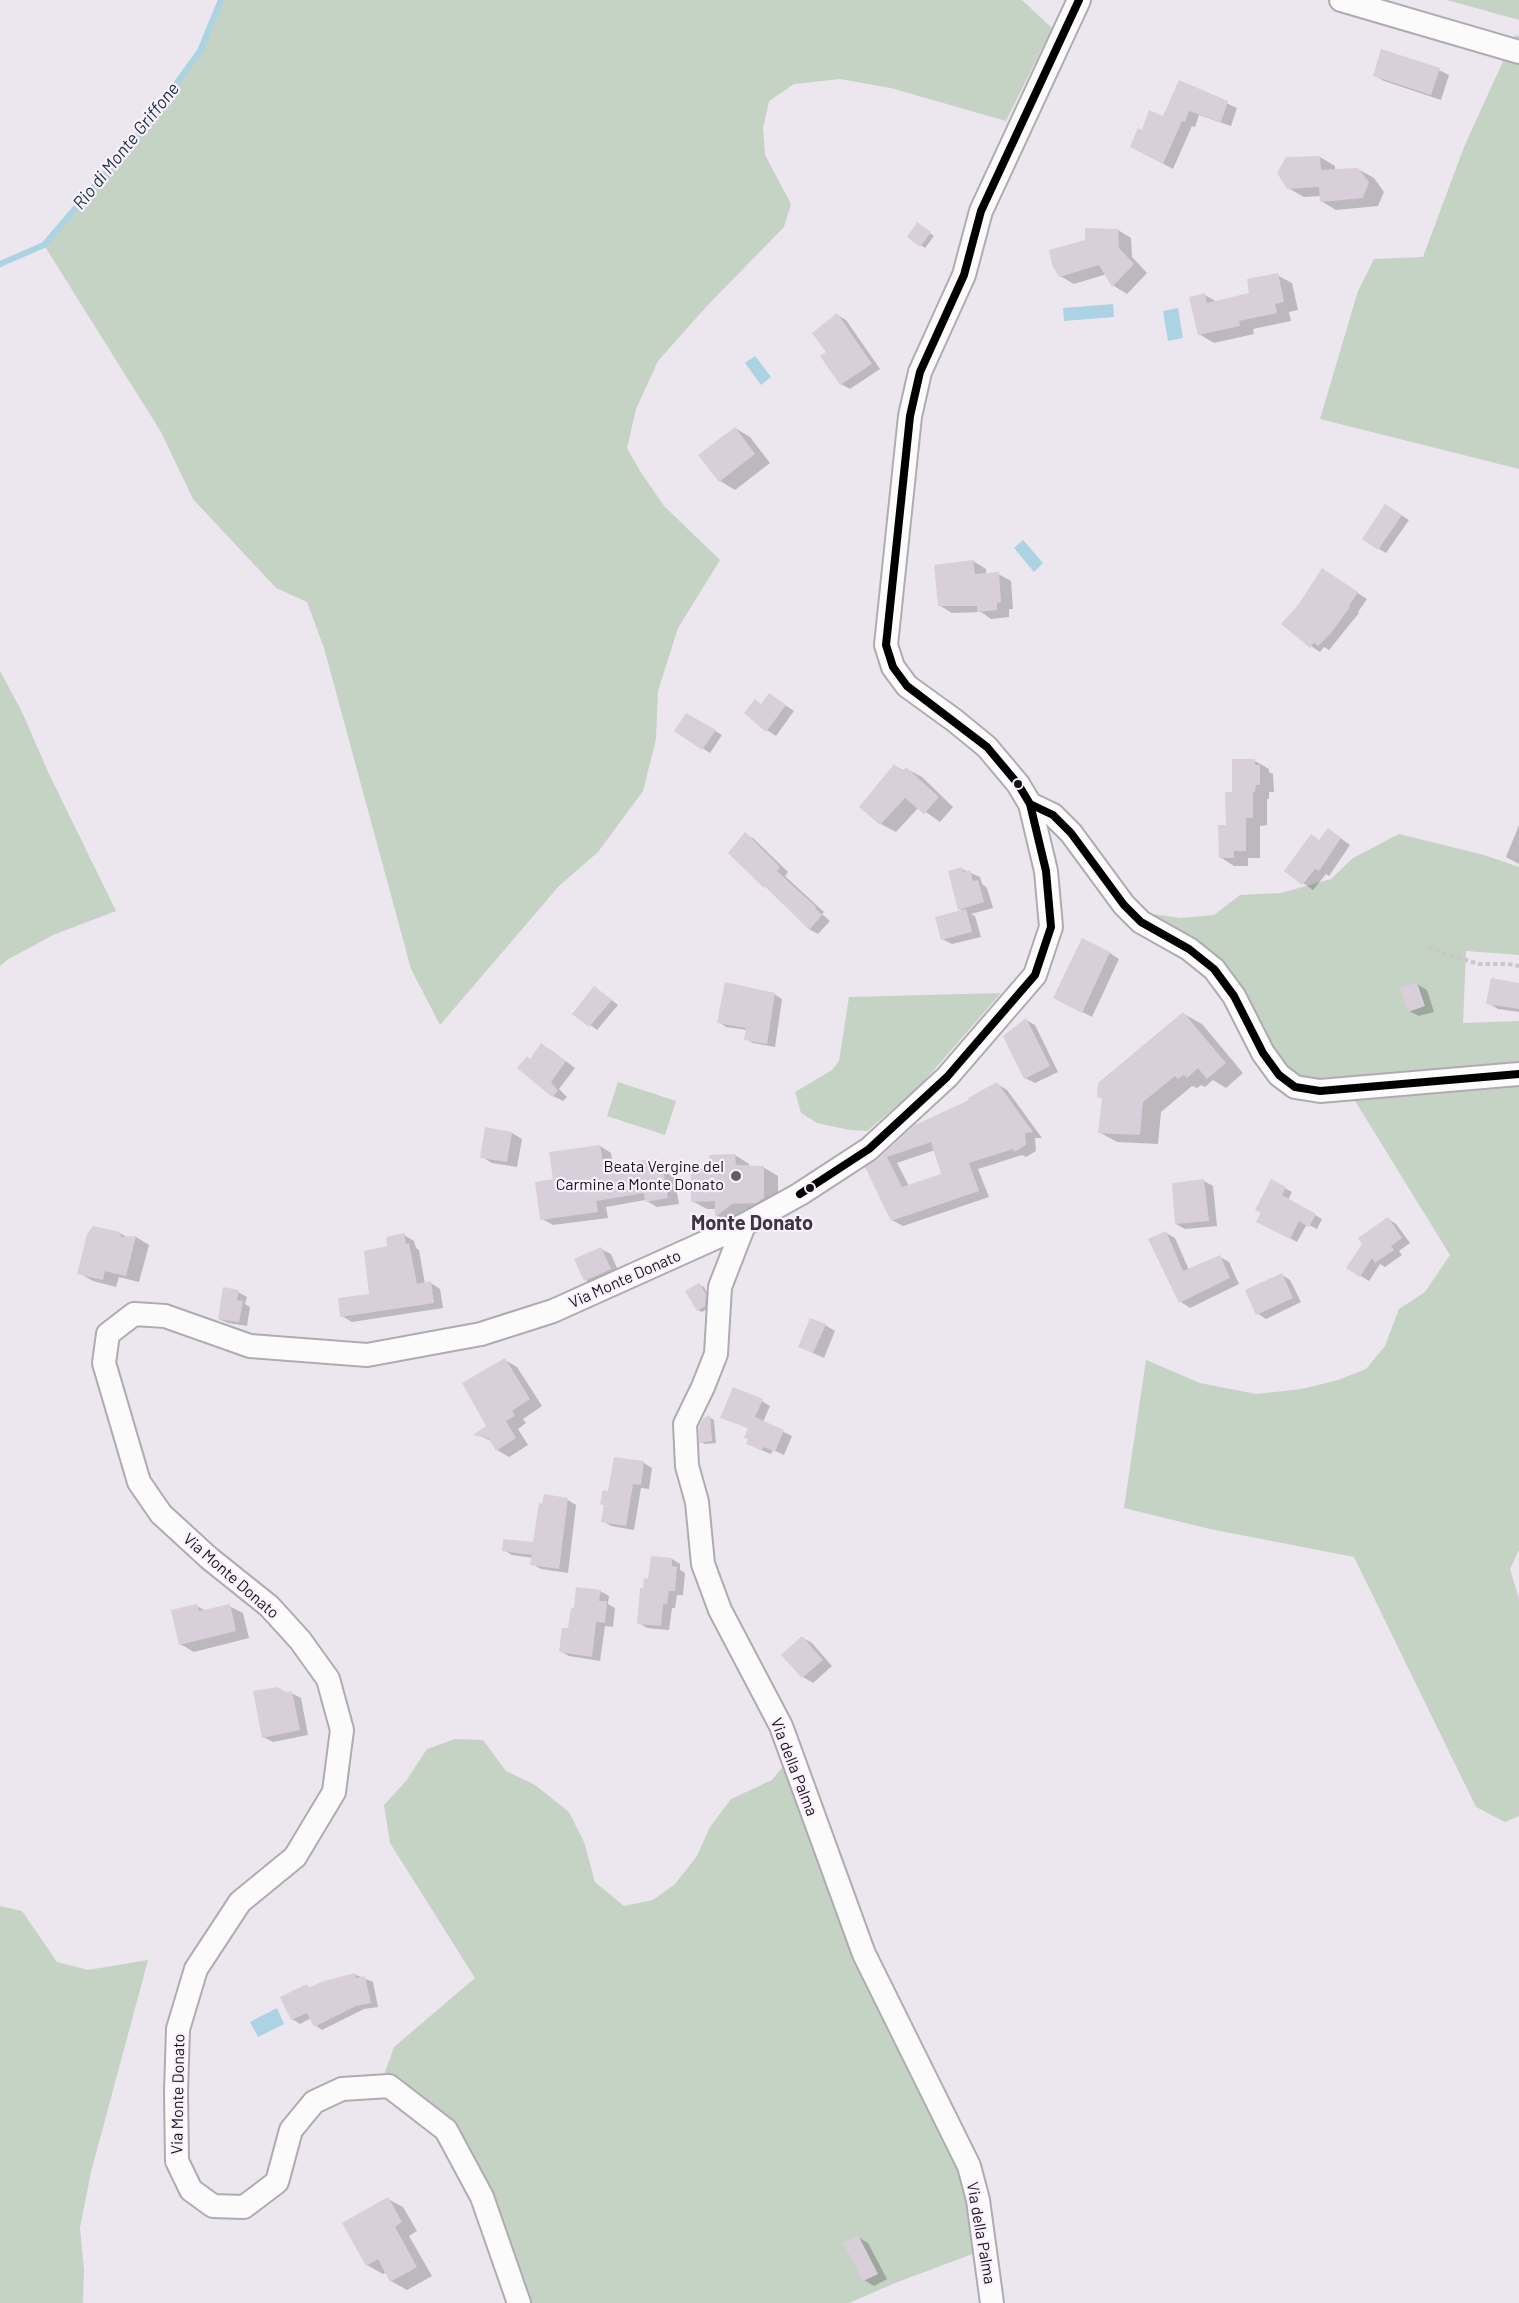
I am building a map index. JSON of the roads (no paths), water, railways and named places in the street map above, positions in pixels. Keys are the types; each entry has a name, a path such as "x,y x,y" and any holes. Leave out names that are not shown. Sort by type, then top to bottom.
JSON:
{"street":[{"path":"1079,0 981,211 964,275 920,372 910,416 886,645 893,667 907,686 987,747 1018,784 1030,804 1053,815 1071,833 1124,905 1141,922 1189,949 1214,969 1234,996 1263,1053 1279,1075 1295,1087 1320,1091 1519,1074"},
{"path":"1341,0 1519,52"},
{"name":"Via Monte Donato","path":"519,2303 482,2197 446,2130 389,2086 342,2089 314,2102 291,2130 277,2182 244,2207 213,2206 191,2190 177,2161 178,2029 196,1969 240,1902 295,1857 334,1792 342,1730 328,1679 300,1640 269,1606 208,1558 161,1514 139,1482 104,1363 108,1334 134,1314 165,1316 250,1347 367,1355 481,1334 553,1311 744,1225 800,1194 869,1149 947,1077 1035,975 1051,927 1046,871 1030,804"},
{"name":"Via della Palma","path":"744,1225 720,1287 716,1354 703,1387 684,1424 687,1466 697,1502 703,1564 720,1610 781,1726 864,1954 969,2166 978,2200 992,2303"}],"water":[{"path":"1113,304 1114,317 1064,321 1063,308"},
{"path":"1178,308 1183,338 1168,341 1163,311"},
{"path":"755,356 771,377 761,385 745,363"},
{"path":"1023,540 1043,563 1034,572 1014,548"},
{"path":"277,2008 284,2024 258,2037 250,2022"}],"waterway":[{"name":"Rio di Monte Griffone","path":"0,264 44,245 144,128 200,51 221,0"}],"place":[{"name":"Beata Vergine del Carmine a Monte Donato","path":"736,1176"}],"district":[{"name":"Monte Donato","path":"752,1223"}]}
